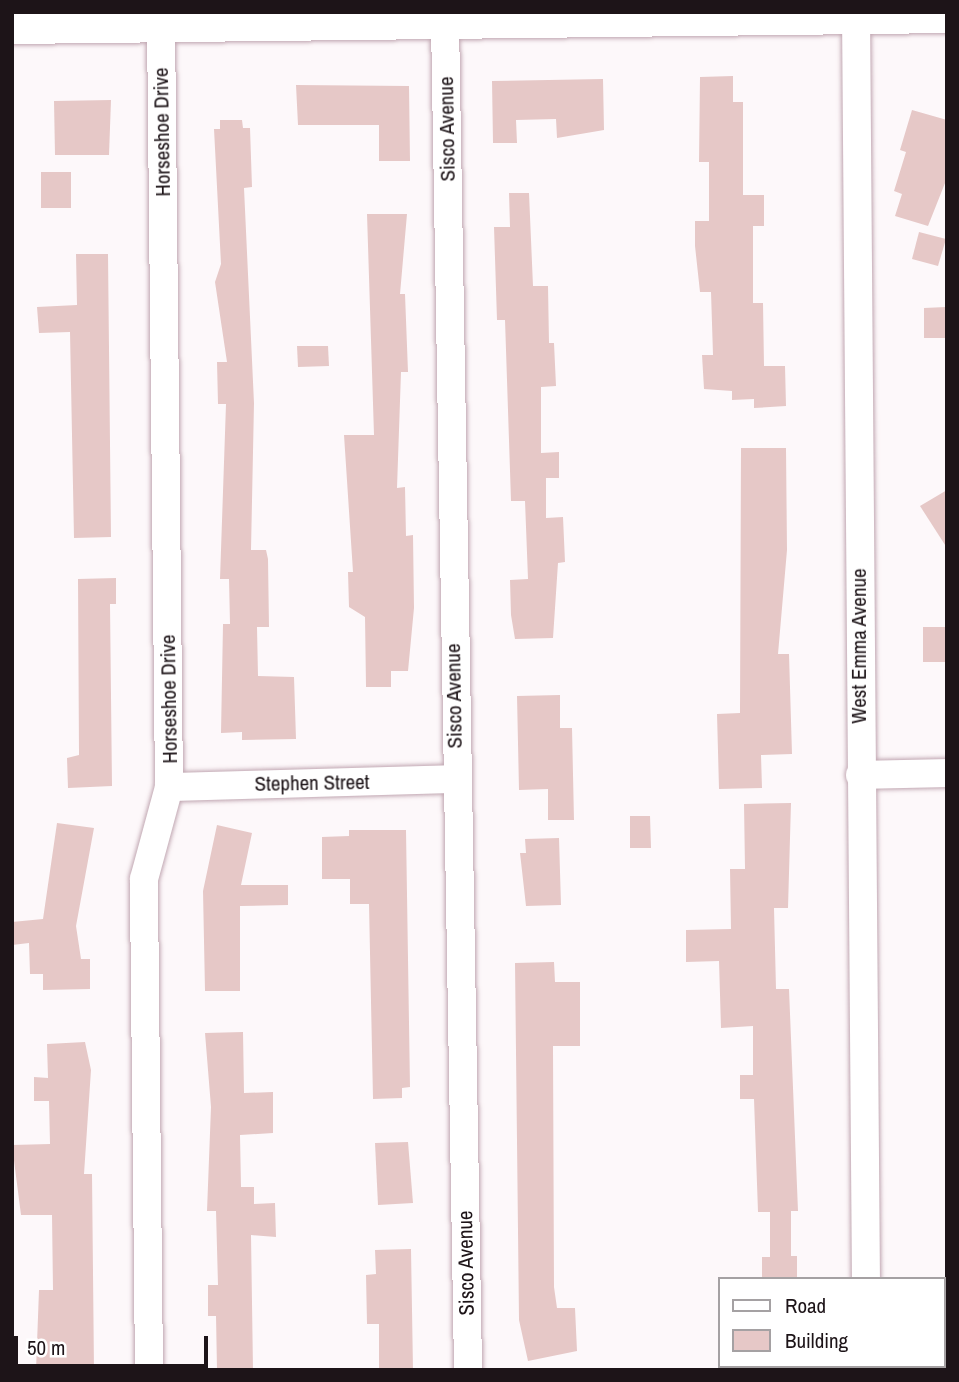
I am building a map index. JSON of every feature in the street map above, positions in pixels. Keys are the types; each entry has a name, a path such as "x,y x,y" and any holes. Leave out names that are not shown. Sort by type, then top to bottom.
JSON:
{"street":[{"name":"West Emma Avenue","path":"856,14 866,1277"},
{"path":"12,25 161,24 263,18 445,22 947,14"},
{"name":"Sisco Avenue","path":"445,22 455,779 468,1370"},
{"name":"Horseshoe Drive","path":"149,1370 144,879 169,787 161,24"},
{"path":"860,775 947,773"},
{"name":"Stephen Street","path":"169,787 455,779"}],"building":[{"path":"733,76 733,102 743,102 743,195 764,195 764,226 753,226 753,303 763,303 764,366 785,366 786,406 754,408 754,399 732,400 732,391 704,389 702,355 713,355 711,292 700,292 695,246 695,221 709,221 709,162 699,162 700,77"},
{"path":"603,79 604,130 557,138 556,119 516,120 517,143 493,143 492,81"},
{"path":"296,85 409,86 410,161 379,161 379,125 298,125"},
{"path":"111,100 109,155 55,155 54,101"},
{"path":"912,110 947,120 947,178 928,226 895,216 902,194 894,191 906,152 900,150"},
{"path":"220,120 242,120 243,128 250,128 252,187 244,188 254,403 251,550 266,550 269,627 257,627 258,676 294,677 296,739 242,740 242,732 221,733 223,624 230,624 229,579 220,579 226,404 218,404 217,362 227,362 215,282 221,264 214,129 220,129"},
{"path":"41,172 71,172 71,208 41,208"},
{"path":"509,193 529,193 533,286 548,286 549,343 554,343 556,386 541,387 541,453 559,452 559,478 546,478 546,518 563,517 565,562 558,563 553,638 515,639 511,615 510,580 528,579 525,501 511,501 505,320 497,320 494,227 510,227"},
{"path":"367,214 407,214 400,294 405,294 408,372 401,372 397,488 405,487 406,536 413,535 414,608 408,671 391,671 391,687 366,687 365,617 349,607 348,572 353,572 344,435 374,435"},
{"path":"919,232 946,239 938,266 912,259"},
{"path":"76,254 108,254 111,537 74,538 70,332 39,333 37,307 77,305"},
{"path":"946,307 947,338 924,338 924,308"},
{"path":"297,346 328,346 329,366 298,367"},
{"path":"741,448 786,448 787,550 778,654 789,654 792,754 761,755 762,788 719,789 717,714 740,713"},
{"path":"947,490 947,548 920,506"},
{"path":"116,578 116,604 110,604 112,786 68,788 67,758 79,755 78,579"},
{"path":"923,627 947,627 947,662 923,662"},
{"path":"560,695 560,728 572,728 574,820 548,820 548,789 519,790 517,696"},
{"path":"791,803 788,908 774,908 776,989 789,989 798,1211 791,1211 791,1256 797,1256 797,1277 762,1277 762,1257 770,1257 770,1212 758,1212 754,1099 740,1099 740,1075 753,1075 753,1026 721,1028 719,961 686,962 686,930 731,929 730,869 745,869 744,804"},
{"path":"630,816 650,816 651,848 630,848"},
{"path":"57,823 94,828 76,926 81,959 90,959 90,989 43,990 43,974 30,974 29,943 12,945 12,922 43,919"},
{"path":"217,825 252,833 241,885 288,885 288,905 240,906 240,991 205,991 203,891"},
{"path":"349,830 406,830 410,1087 402,1088 402,1098 373,1099 369,904 350,904 350,879 322,879 322,837 349,836"},
{"path":"559,838 561,905 526,906 520,853 526,853 525,839"},
{"path":"554,962 555,982 580,982 580,1046 553,1046 554,1287 557,1308 575,1308 577,1351 528,1361 519,1320 515,963"},
{"path":"243,1032 244,1093 273,1092 273,1133 240,1135 241,1187 254,1187 254,1204 275,1203 276,1237 251,1235 253,1370 217,1370 216,1316 208,1316 208,1285 218,1285 216,1211 207,1211 211,1107 205,1033"},
{"path":"85,1042 91,1070 84,1174 92,1174 94,1370 36,1370 39,1290 53,1290 52,1215 21,1215 12,1145 50,1144 49,1101 34,1101 34,1077 48,1078 47,1044"},
{"path":"408,1142 413,1203 378,1205 375,1143"},
{"path":"411,1249 413,1370 379,1370 379,1324 367,1324 366,1275 376,1274 375,1250"}]}
